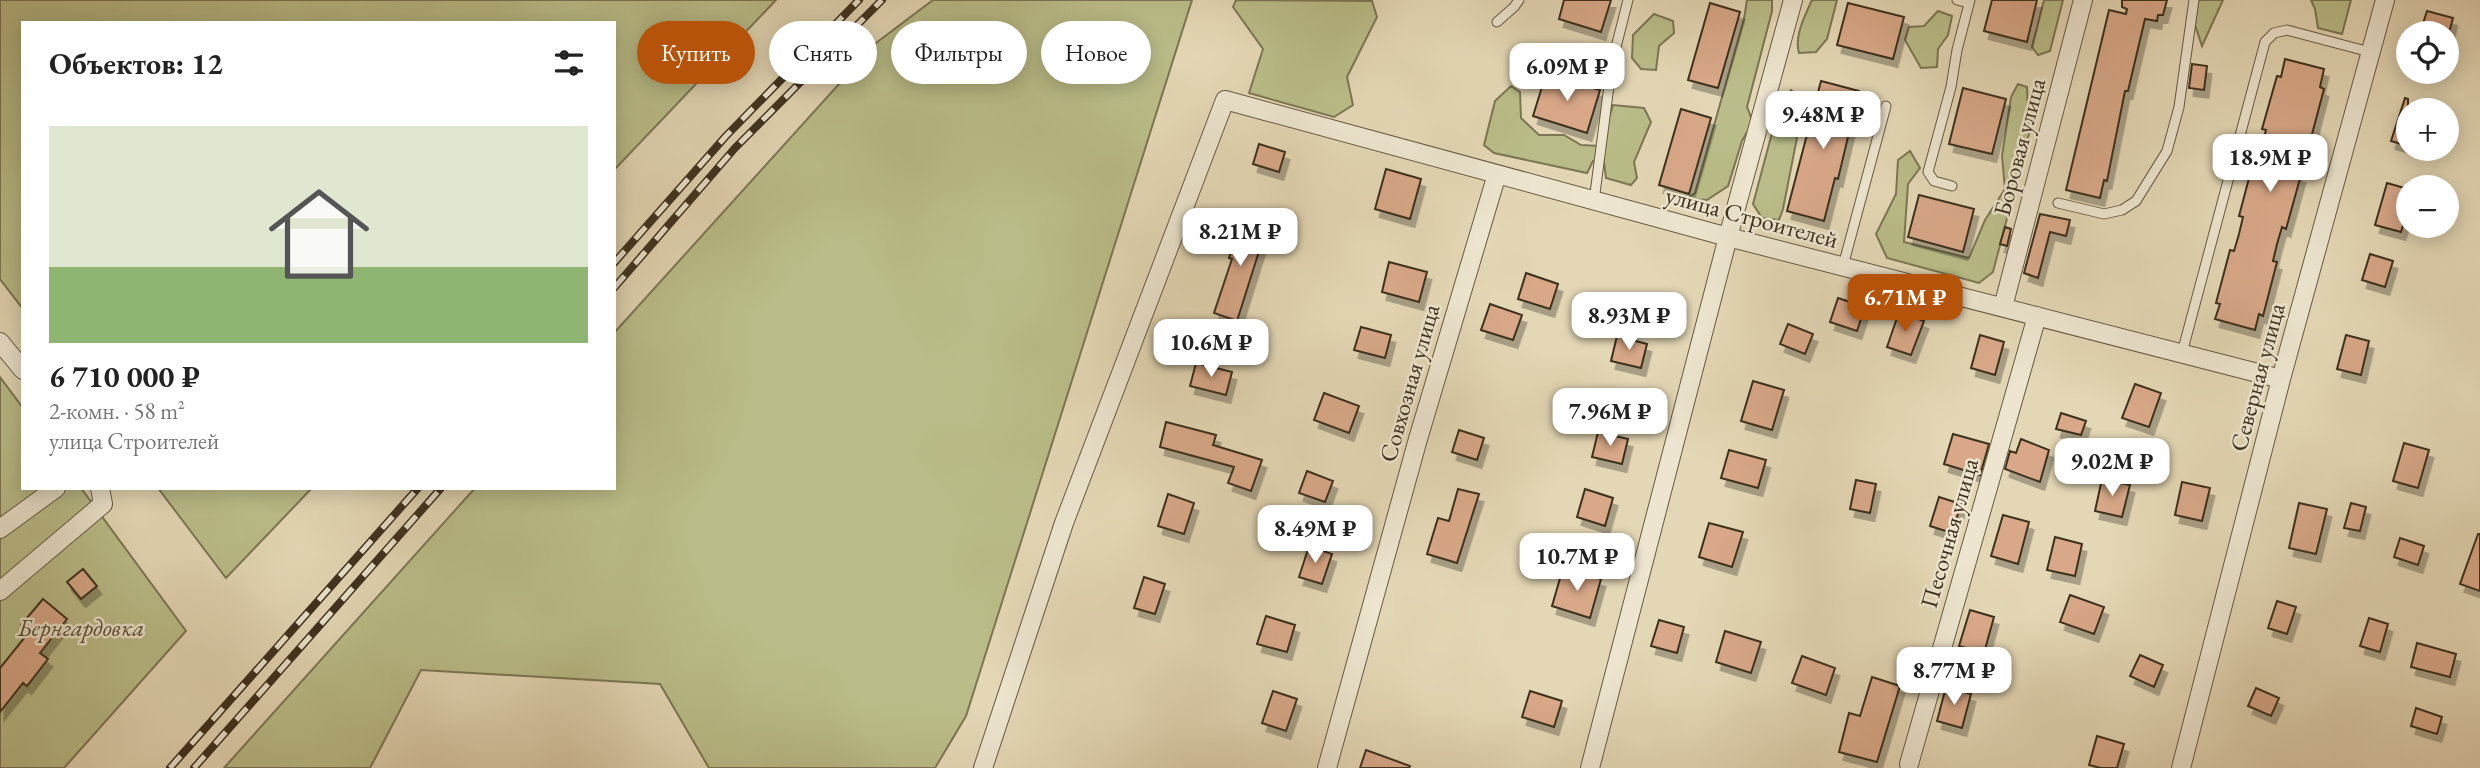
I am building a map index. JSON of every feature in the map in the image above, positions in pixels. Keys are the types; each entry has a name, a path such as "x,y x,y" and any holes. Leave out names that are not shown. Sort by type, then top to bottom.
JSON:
{"street":[{"path":"1590,768 1728,237 1793,0"},
{"name":"Боровая улица","path":"2003,307 2083,0"},
{"name":"Северная улица","path":"2181,768 2281,379 2385,0"},
{"name":"улица Строителей","path":"983,768 1064,523 1225,100 1728,237 2281,379"},
{"name":"Совхозная улица","path":"1328,768 1418,439 1497,174"},
{"name":"Песочная улица","path":"1909,764 2037,316"},
{"path":"0,342 21,368"},
{"path":"0,529 54,490"},
{"path":"0,591 103,504 100,490"}],"lane":[{"path":"1497,22 1519,0"},
{"path":"1594,201 1612,64 1628,0"},
{"path":"1952,186 1934,181 1928,172 1951,87 1969,2 1957,0"},
{"path":"2059,204 2104,214 2122,210 2136,201 2166,151 2179,107 2194,0"},
{"path":"2182,353 2265,42 2274,33 2287,30 2370,52"},
{"path":"1843,266 1886,106"}],"green space":[{"path":"0,0 776,0 755,22 637,21 637,84 696,84 616,168 616,21 21,21 21,306 0,279"},
{"path":"933,0 1192,0 966,716 935,768 709,768 660,684 421,670 370,768 224,768 473,490 616,490 616,331 839,84 877,84 877,42 891,32 891,84 1027,84 1027,21 905,21"},
{"path":"1236,0 1372,1 1377,17 1347,77 1353,105 1334,117 1249,93 1263,49 1233,7"},
{"path":"1747,0 1772,0 1772,11 1747,107 1753,122 1742,141 1728,186 1707,200 1686,199 1695,193"},
{"path":"1812,0 1837,0 1827,39 1816,52 1799,53 1799,33"},
{"path":"2044,0 2063,0 2050,51 2038,55 2032,47"},
{"path":"2198,0 2223,0 2202,46 2195,25"},
{"path":"2311,0 2351,0 2342,34 2318,28"},
{"path":"1938,11 1952,16 1948,35 1938,49 1937,67 1921,68 1905,40 1909,27 1924,26"},
{"path":"1654,14 1673,21 1674,33 1659,46 1656,70 1641,69 1632,58 1633,35"},
{"path":"2018,84 2027,87 2029,134 1993,272 1979,283 1887,258 1876,234 1896,194 1898,160 1910,151 1920,168 1908,184 1904,242 1969,258 1985,220 2005,189 2002,156 2011,97"},
{"path":"1511,86 1520,92 1521,118 1539,135 1564,135 1581,145 1600,146 1613,105 1644,108 1651,122 1634,162 1637,178 1631,185 1606,178 1604,162 1593,161 1587,173 1494,153 1484,145 1495,101"},
{"path":"1791,90 1804,102 1783,209 1779,220 1762,218 1753,204 1779,107"},
{"name":"Бернгардовка","path":"0,377 21,405 21,490 82,490 186,631 64,768 0,768"},
{"path":"160,490 310,490 226,578"}],"building":[{"path":"1564,0 1611,0 1601,32 1559,19"},
{"path":"1992,0 2037,0 2027,42 1984,31"},
{"path":"2122,0 2167,0 2163,15 2158,15 2157,21 2145,19 2128,91 2125,91 2107,181 2104,180 2100,198 2066,190 2109,10 2126,14 2127,9 2122,7"},
{"path":"1710,3 1740,12 1718,88 1688,80"},
{"path":"1848,3 1904,17 1893,59 1837,45"},
{"path":"2427,11 2453,18 2452,21 2424,21"},
{"path":"2285,59 2324,69 2320,87 2324,89 2310,142 2305,141 2296,174 2301,175 2286,229 2282,227 2277,244 2273,261 2277,262 2263,316 2259,314 2255,330 2215,319 2220,304 2216,303 2230,250 2234,251 2239,234 2243,217 2239,216 2253,163 2257,164 2266,130 2262,129 2277,76 2281,77"},
{"path":"2192,64 2207,66 2204,90 2189,88"},
{"path":"1546,74 1600,90 1587,133 1533,116"},
{"path":"1821,81 1859,91 1838,179 1835,178 1824,221 1787,211"},
{"path":"1963,88 2006,99 1992,154 1949,144"},
{"path":"1681,109 1711,118 1689,194 1659,185"},
{"path":"2396,126 2396,142 2391,141"},
{"path":"1259,144 1285,152 1279,172 1253,164"},
{"path":"1386,169 1421,179 1410,219 1375,209"},
{"path":"2387,183 2396,186 2396,231 2375,225"},
{"path":"1919,195 1974,209 1963,252 1908,237"},
{"path":"2040,214 2070,220 2066,236 2050,232 2038,278 2024,273"},
{"path":"1242,218 1267,226 1237,321 1214,313"},
{"path":"2005,227 2011,229 2007,246 2000,244"},
{"path":"2370,254 2393,261 2385,287 2362,280"},
{"path":"1389,262 1427,272 1419,302 1382,292"},
{"path":"1526,273 1558,284 1550,309 1518,299"},
{"path":"1838,298 1865,307 1857,331 1830,322"},
{"path":"1490,304 1522,315 1513,340 1481,330"},
{"path":"1899,312 1924,321 1911,355 1887,347"},
{"path":"1788,324 1813,334 1805,354 1780,344"},
{"path":"1361,327 1391,335 1385,358 1354,350"},
{"path":"1980,335 2004,342 1995,375 1971,368"},
{"path":"2346,335 2369,341 2361,375 2337,369"},
{"path":"1617,336 1647,344 1641,368 1611,361"},
{"path":"1196,363 1232,372 1226,395 1190,386"},
{"path":"1753,381 1784,390 1772,430 1741,421"},
{"path":"2135,384 2161,393 2149,427 2122,418"},
{"path":"1324,393 1359,406 1349,433 1314,420"},
{"path":"2061,413 2086,421 2081,435 2056,429"},
{"path":"1166,422 1216,435 1213,445 1262,460 1251,491 1228,483 1234,467 1160,447"},
{"path":"1459,430 1484,438 1477,460 1452,452"},
{"path":"1598,432 1628,439 1622,464 1592,457"},
{"path":"1953,434 1989,444 1980,475 1944,464"},
{"path":"2021,439 2049,450 2040,482 2005,469 2010,451 2016,453"},
{"path":"2404,443 2429,450 2418,488 2393,481"},
{"path":"1729,450 1766,460 1758,488 1721,478"},
{"path":"1307,471 1333,481 1325,502 1299,493"},
{"path":"2102,479 2130,485 2122,517 2095,511"},
{"path":"1856,480 1876,484 1870,513 1850,509"},
{"path":"2182,482 2210,488 2202,521 2175,515"},
{"path":"1458,489 1479,494 1457,563 1427,554 1438,518 1449,521"},
{"path":"1585,489 1613,498 1605,526 1577,517"},
{"path":"1168,494 1194,503 1184,534 1158,526"},
{"path":"1939,497 1961,504 1952,533 1930,526"},
{"path":"2299,503 2327,509 2316,554 2289,548"},
{"path":"2351,503 2366,507 2360,531 2344,528"},
{"path":"2003,515 2029,522 2018,564 1991,556"},
{"path":"1709,523 1743,532 1732,567 1699,557"},
{"path":"2480,534 2480,591 2460,584"},
{"path":"2055,537 2082,544 2075,576 2047,570"},
{"path":"2400,538 2424,546 2418,565 2394,557"},
{"path":"1309,546 1332,554 1322,584 1299,577"},
{"path":"1563,568 1601,579 1590,618 1552,606"},
{"path":"83,569 97,586 81,599 67,582"},
{"path":"1144,577 1165,584 1155,614 1134,608"},
{"path":"2070,595 2104,607 2094,634 2060,622"},
{"path":"43,599 67,619 40,653 48,659 27,686 23,683 0,712 0,668 29,632 21,625"},
{"path":"2277,601 2296,607 2287,634 2268,628"},
{"path":"1970,610 1994,617 1984,653 1959,646"},
{"path":"1266,616 1295,625 1287,652 1257,644"},
{"path":"2369,618 2388,624 2380,652 2360,646"},
{"path":"1659,620 1684,627 1677,653 1651,646"},
{"path":"1725,631 1761,642 1751,673 1716,662"},
{"path":"2417,643 2456,654 2450,677 2411,667"},
{"path":"2140,655 2163,665 2154,687 2130,676"},
{"path":"1802,656 1835,668 1826,695 1792,683"},
{"path":"1872,677 1900,686 1877,762 1839,752 1849,713 1860,716"},
{"path":"1946,687 1971,694 1962,728 1937,721"},
{"path":"2256,688 2279,698 2271,716 2248,706"},
{"path":"1273,691 1297,699 1286,731 1262,723"},
{"path":"1530,691 1562,701 1554,727 1522,717"},
{"path":"2416,708 2442,717 2437,734 2411,726"},
{"path":"2097,736 2124,744 2117,768 2089,765"},
{"path":"1366,750 1410,766 1360,768"}],"railway":[{"path":"616,261 726,136 859,0"},
{"path":"616,286 735,148 882,0"},
{"path":"170,768 416,490"},
{"path":"194,768 439,490"}]}
